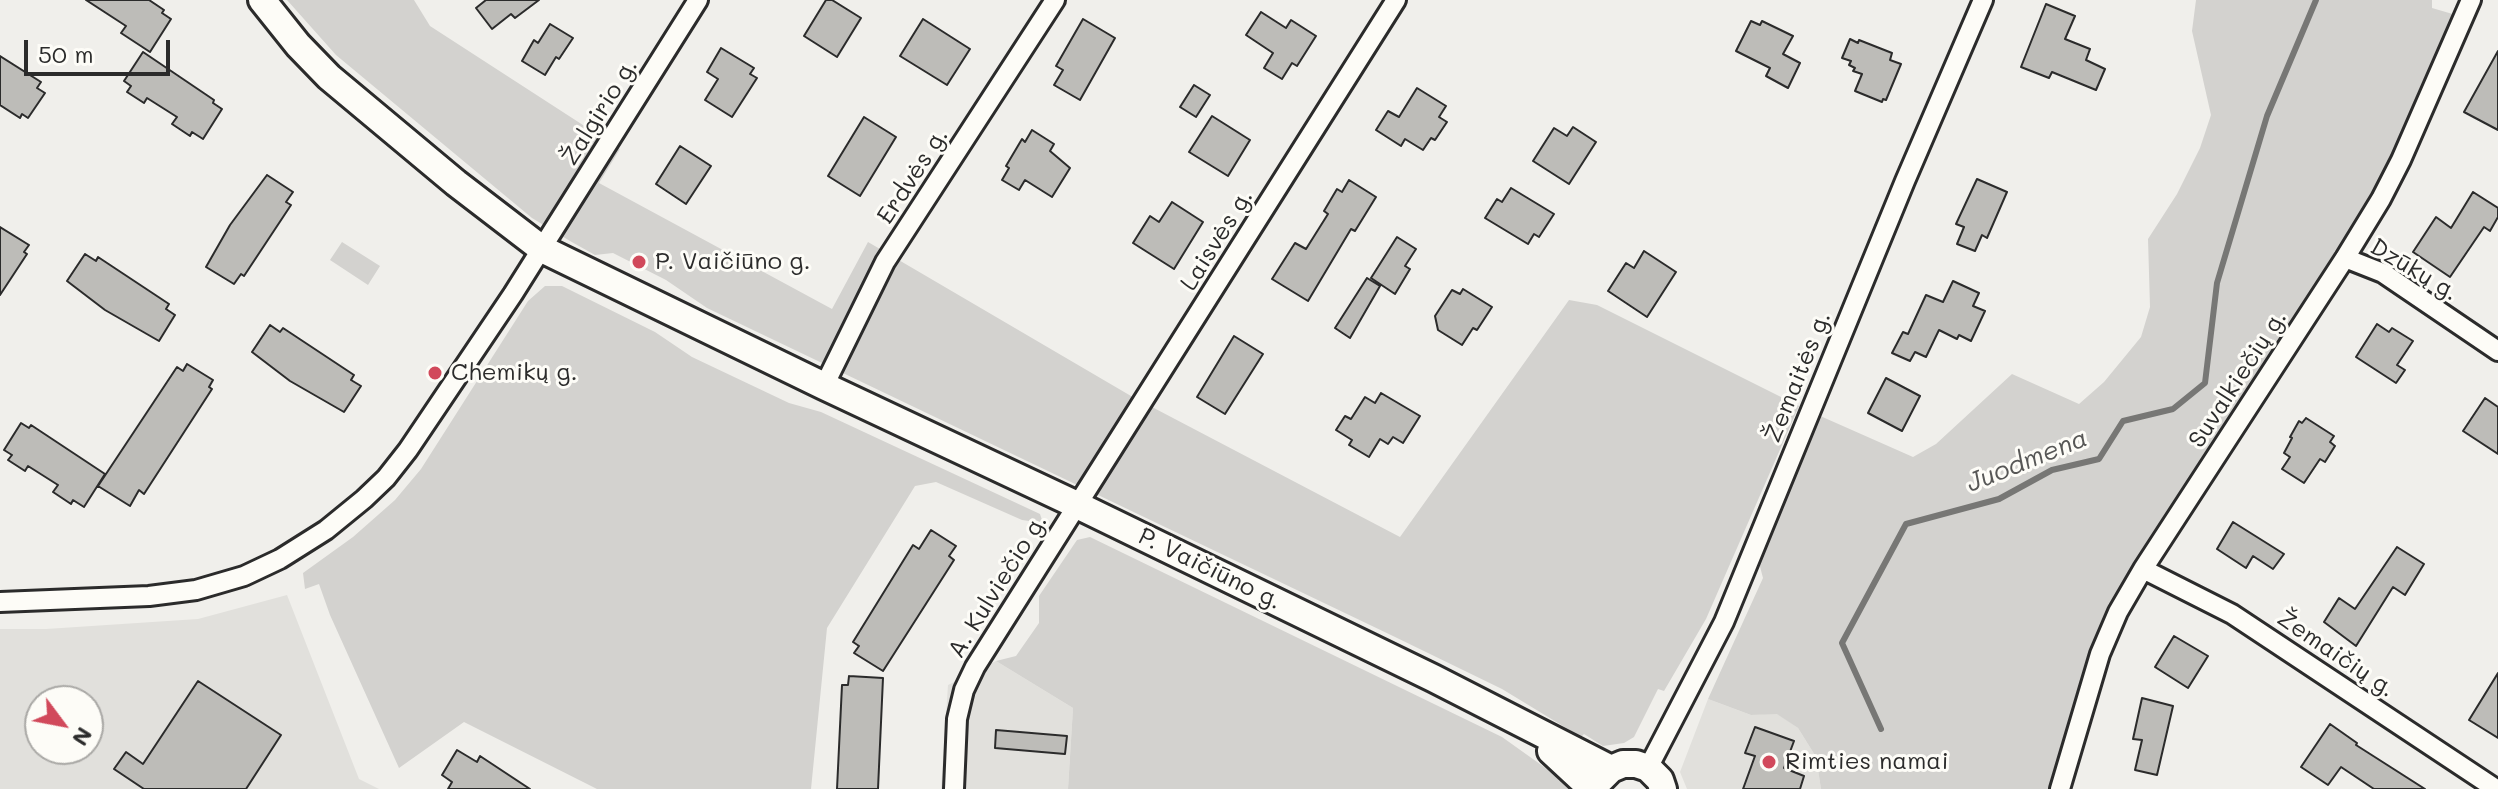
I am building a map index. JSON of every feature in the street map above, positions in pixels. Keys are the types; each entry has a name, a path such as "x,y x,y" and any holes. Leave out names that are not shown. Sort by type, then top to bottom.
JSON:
{"main road":[{"name":"P. Vaičiūno g.","path":"262,0 298,45 364,108 542,249 1433,678 1521,726 1600,782"},
{"path":"1600,782 1623,764 1636,764 1656,779"}],"street":[{"name":"Žalgirio g.","path":"542,249 698,0"},
{"name":"Erdvės g.","path":"824,386 885,262 1055,0"},
{"name":"Laisvės g.","path":"1077,505 1396,0"},
{"name":"Žemaitės g.","path":"1656,779 1668,734 1724,622 1905,181 1983,0"},
{"name":"Suvalkiečių g.","path":"2060,789 2100,654 2118,612 2345,258 2401,160 2471,0"},
{"path":"0,602 149,596 196,590 280,559 326,530 386,478 542,249"},
{"name":"Dzūkų g.","path":"2345,258 2383,273 2498,351"},
{"name":"A. Kulviečio g.","path":"954,789 957,719 964,690 975,667 1077,505"},
{"name":"Žemaičių g.","path":"2143,569 2232,614 2496,789"}],"shaded area":[{"path":"287,0 414,0 430,26 620,149 599,183 832,309 868,242 1131,396 1400,537 1569,300 1597,305 1799,406 1706,619 1664,691 1658,689 1634,737 1624,743 1603,746 1584,734 1581,737 1502,689 707,308 666,280 613,253 595,255 570,241 532,218 336,55"},
{"path":"2196,0 2432,0 2432,8 2456,15 2420,87 2385,173 2339,255 2108,608 2092,646 2051,789 1821,789 1816,757 1798,728 1777,714 1751,715 1708,699 1763,578 1757,555 1818,415 1913,457 1936,444 2012,374 2079,404 2104,382 2141,337 2150,307 2148,239 2177,194 2200,148 2211,115 2192,31"},
{"path":"342,242 380,266 368,285 330,260"},
{"path":"545,286 562,286 655,332 692,357 789,403 821,412 1040,514 1043,523 1022,520 936,482 915,486 827,628 811,789 597,789 464,722 399,768 319,584 305,589 303,573 353,537 395,500 421,469 528,301"},
{"path":"1090,537 1502,737 1575,789 1068,789 1073,708 996,661 1016,656 1039,623 1039,596 1077,540"},
{"path":"287,595 359,779 379,789 0,789 0,629 198,619"},
{"path":"996,661 1073,708 1068,789 941,789 948,685"},
{"path":"1708,699 1751,715 1777,713 1798,728 1816,757 1821,789 1687,789 1680,772"}],"building":[{"path":"86,0 149,0 171,19 150,52 121,33 126,26"},
{"path":"486,0 539,0 515,18 511,14 492,29 476,8"},
{"path":"826,0 832,0 861,18 837,57 804,36"},
{"path":"2046,4 2075,16 2065,39 2090,49 2086,60 2105,69 2096,90 2052,72 2049,78 2021,67"},
{"path":"1261,12 1286,28 1291,20 1316,36 1297,66 1292,63 1282,79 1264,68 1273,53 1246,35"},
{"path":"923,19 970,49 947,85 900,56"},
{"path":"1083,19 1115,38 1080,100 1054,85 1063,70 1056,66"},
{"path":"1751,21 1760,25 1762,21 1793,36 1783,54 1800,63 1788,88 1766,76 1770,68 1736,51"},
{"path":"550,24 573,38 545,75 522,61 534,40 538,43"},
{"path":"1850,39 1892,53 1890,60 1901,64 1886,100 1882,102 1855,91 1862,74 1853,71 1855,68 1849,65 1851,61 1842,58"},
{"path":"721,48 754,68 750,74 757,78 732,117 705,100 718,79 707,72"},
{"path":"2498,51 2498,130 2464,112"},
{"path":"143,52 214,100 213,103 222,109 203,139 192,132 190,136 172,124 177,117 147,98 144,103 127,92 131,86 124,81"},
{"path":"0,56 41,82 37,88 45,93 28,118 22,114 20,118 0,105"},
{"path":"1194,85 1210,95 1196,117 1180,107"},
{"path":"1417,88 1446,106 1439,117 1447,122 1435,140 1431,138 1423,150 1405,139 1401,146 1376,130 1388,111 1399,117"},
{"path":"1212,116 1250,140 1228,176 1189,152"},
{"path":"864,117 896,137 860,196 828,176"},
{"path":"1573,127 1596,142 1569,184 1533,161 1554,128 1567,136"},
{"path":"1032,130 1054,144 1050,151 1070,168 1052,197 1025,180 1019,190 1002,180 1009,168 1006,166 1022,139 1025,142"},
{"path":"680,146 711,166 686,204 656,184"},
{"path":"267,175 293,192 286,202 291,205 244,276 241,274 234,284 206,267 230,225"},
{"path":"1977,179 2007,192 1987,238 1982,235 1975,251 1957,244 1964,227 1956,224"},
{"path":"1349,180 1376,197 1355,231 1351,229 1308,301 1272,279 1295,243 1306,249 1328,214 1324,211 1337,189 1342,192"},
{"path":"1511,188 1554,214 1539,237 1534,234 1528,244 1485,218 1497,199 1502,202"},
{"path":"2473,192 2498,208 2498,217 2490,231 2484,227 2450,277 2413,252 2436,217 2451,228"},
{"path":"1172,202 1203,222 1174,269 1133,243 1150,216 1159,222"},
{"path":"0,227 29,245 24,252 27,254 0,295"},
{"path":"1397,237 1416,249 1405,266 1410,269 1395,294 1371,278"},
{"path":"1644,251 1676,272 1647,317 1608,291 1626,263 1634,268"},
{"path":"85,254 96,261 98,257 169,304 166,309 175,315 159,341 105,310 67,281"},
{"path":"1367,278 1380,286 1350,338 1335,328"},
{"path":"1953,281 1979,293 1973,306 1985,311 1971,341 1959,335 1957,339 1939,330 1926,357 1915,352 1910,361 1892,353 1903,332 1908,334 1926,295 1943,302"},
{"path":"1463,289 1492,307 1477,330 1473,328 1462,345 1438,330 1435,316 1452,290 1460,294"},
{"path":"2377,324 2389,332 2392,328 2413,341 2397,365 2405,370 2396,383 2356,357"},
{"path":"270,325 280,332 283,328 354,375 351,380 361,386 344,412 290,381 252,352"},
{"path":"1234,336 1263,354 1225,414 1197,397"},
{"path":"187,364 213,380 209,387 212,389 144,494 139,490 130,506 98,486 177,367 183,371"},
{"path":"1886,378 1920,396 1902,431 1868,413"},
{"path":"1381,393 1420,416 1403,443 1393,437 1388,444 1380,439 1369,457 1349,445 1352,440 1336,430 1345,416 1351,419 1365,397 1375,403"},
{"path":"2485,398 2498,407 2498,454 2463,431"},
{"path":"2306,418 2334,436 2330,442 2335,446 2325,462 2320,459 2304,483 2282,469 2290,457 2284,453 2290,437 2299,421 2302,423"},
{"path":"21,423 29,428 31,425 105,474 84,507 73,500 71,504 53,492 58,485 28,466 25,471 8,460 12,455 4,450"},
{"path":"2233,522 2284,554 2273,569 2253,556 2246,568 2217,549"},
{"path":"931,530 956,546 949,556 954,560 883,671 854,653 859,646 853,642 913,545 919,549"},
{"path":"2397,547 2424,564 2405,595 2393,587 2356,646 2324,622 2339,598 2355,609"},
{"path":"2174,636 2208,656 2188,688 2155,667"},
{"path":"2498,673 2498,738 2469,720"},
{"path":"849,676 883,678 878,789 837,789 842,685 848,685"},
{"path":"198,681 281,735 246,789 144,789 114,769 126,752 143,764"},
{"path":"2142,698 2173,706 2157,775 2135,770 2142,740 2133,739"},
{"path":"2330,724 2356,745 2425,789 2374,789 2341,767 2328,785 2301,767"},
{"name":"Rimties namai","path":"1755,727 1794,741 1784,768 1804,776 1800,789 1743,789 1755,756 1745,753"},
{"path":"996,730 1067,736 1065,754 995,748"},
{"path":"457,750 477,762 480,756 530,789 448,789 452,782 442,775"}],"waterway":[{"name":"Juodmena","path":"1881,729 1842,643 1906,524 1999,499 2052,470 2099,459 2123,421 2173,409 2205,383 2217,283 2267,116 2316,0"}],"place":[{"name":"P. Vaičiūno g.","path":"639,262"},
{"name":"Chemikų g.","path":"435,373"},
{"name":"Rimties namai","path":"1769,762"}]}
